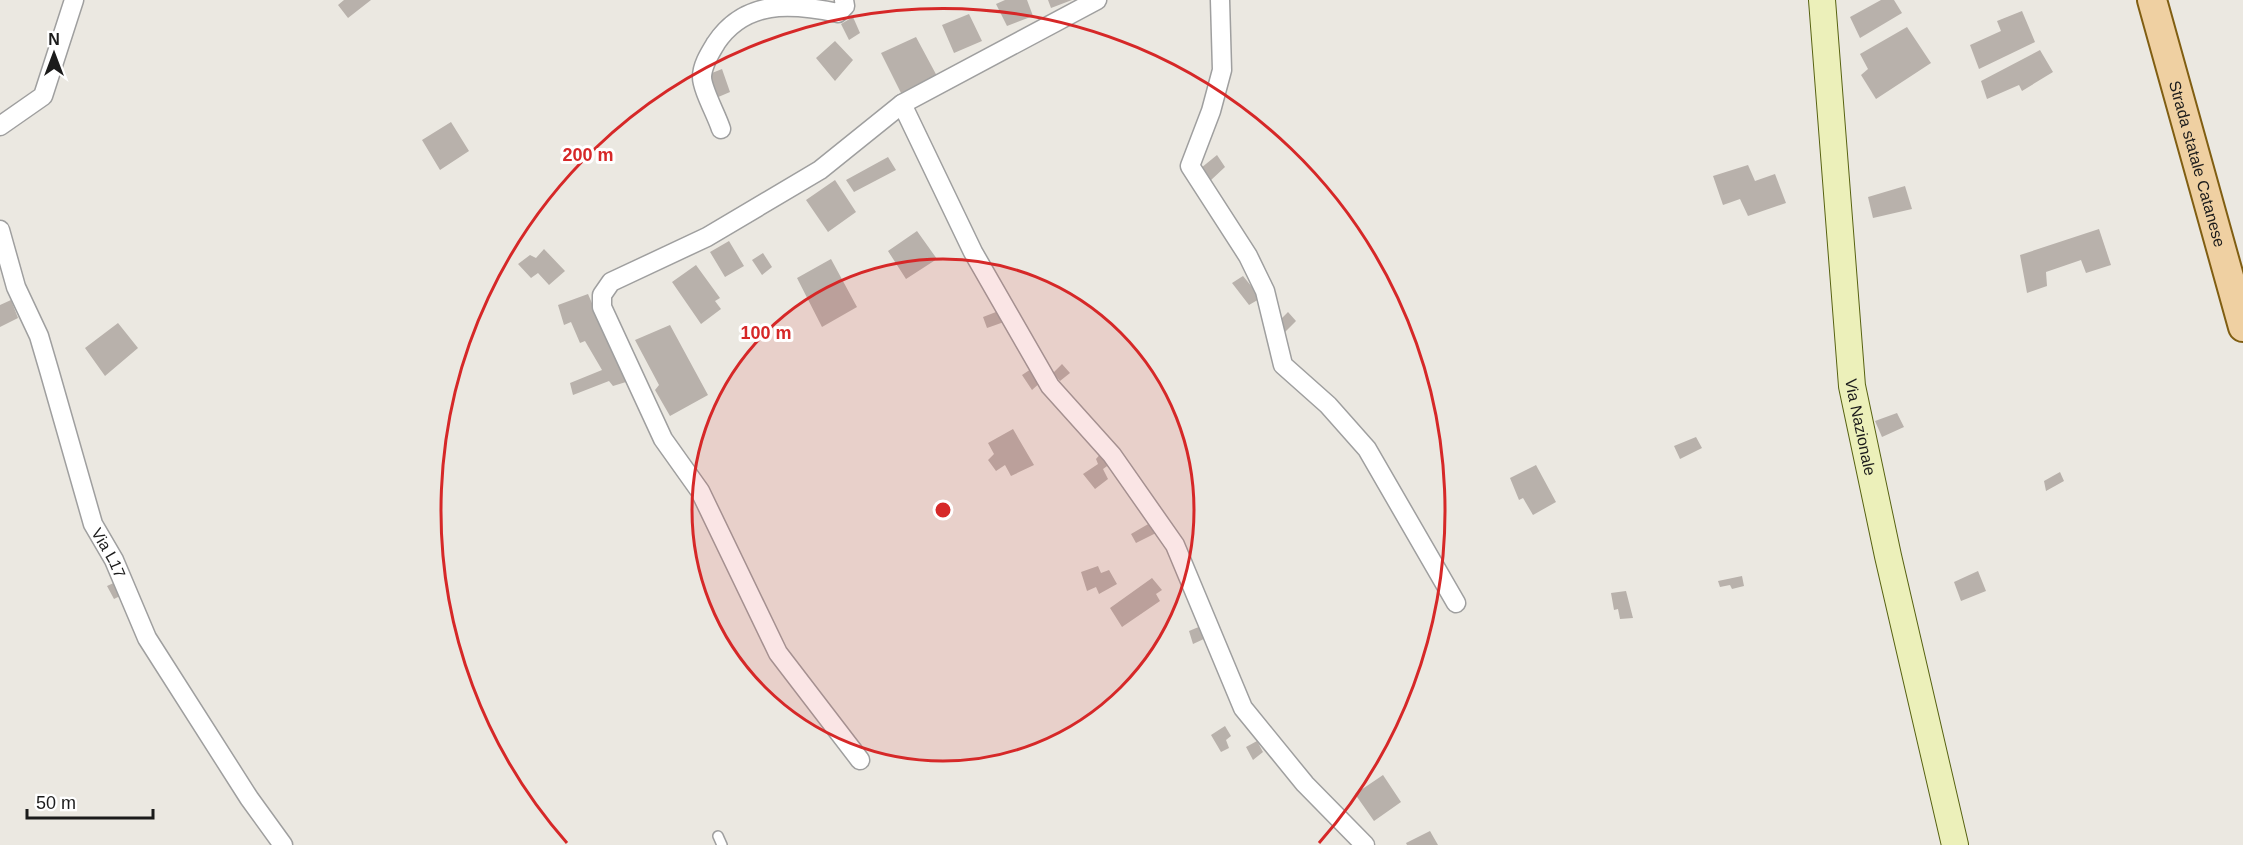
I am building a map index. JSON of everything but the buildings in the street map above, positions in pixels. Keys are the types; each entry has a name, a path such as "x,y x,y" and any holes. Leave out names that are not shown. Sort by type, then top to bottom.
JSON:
{"main road":[{"name":"Via Nazionale","path":"1822,0 1852,386 1888,556 1955,845"},
{"name":"Strada statale Catanese","path":"2152,0 2243,327"}],"street":[{"path":"0,126 43,96 74,0"},
{"path":"721,129 702,78 706,60 727,24 745,12 791,3 838,13 845,6 844,0"},
{"path":"860,760 778,653 700,491 663,439 635,384 602,307 602,295 611,282 707,237 820,170 902,104 1097,0"},
{"path":"1220,0 1222,70 1211,111 1190,166 1248,256 1265,291 1284,365 1328,405 1367,448 1456,603"},
{"path":"902,104 973,252 1014,328 1050,386 1112,455 1175,545 1244,708 1305,784 1365,845"},
{"name":"Via L17","path":"0,230 16,287 39,336 93,524 114,560 147,638 249,798 283,845"}]}
